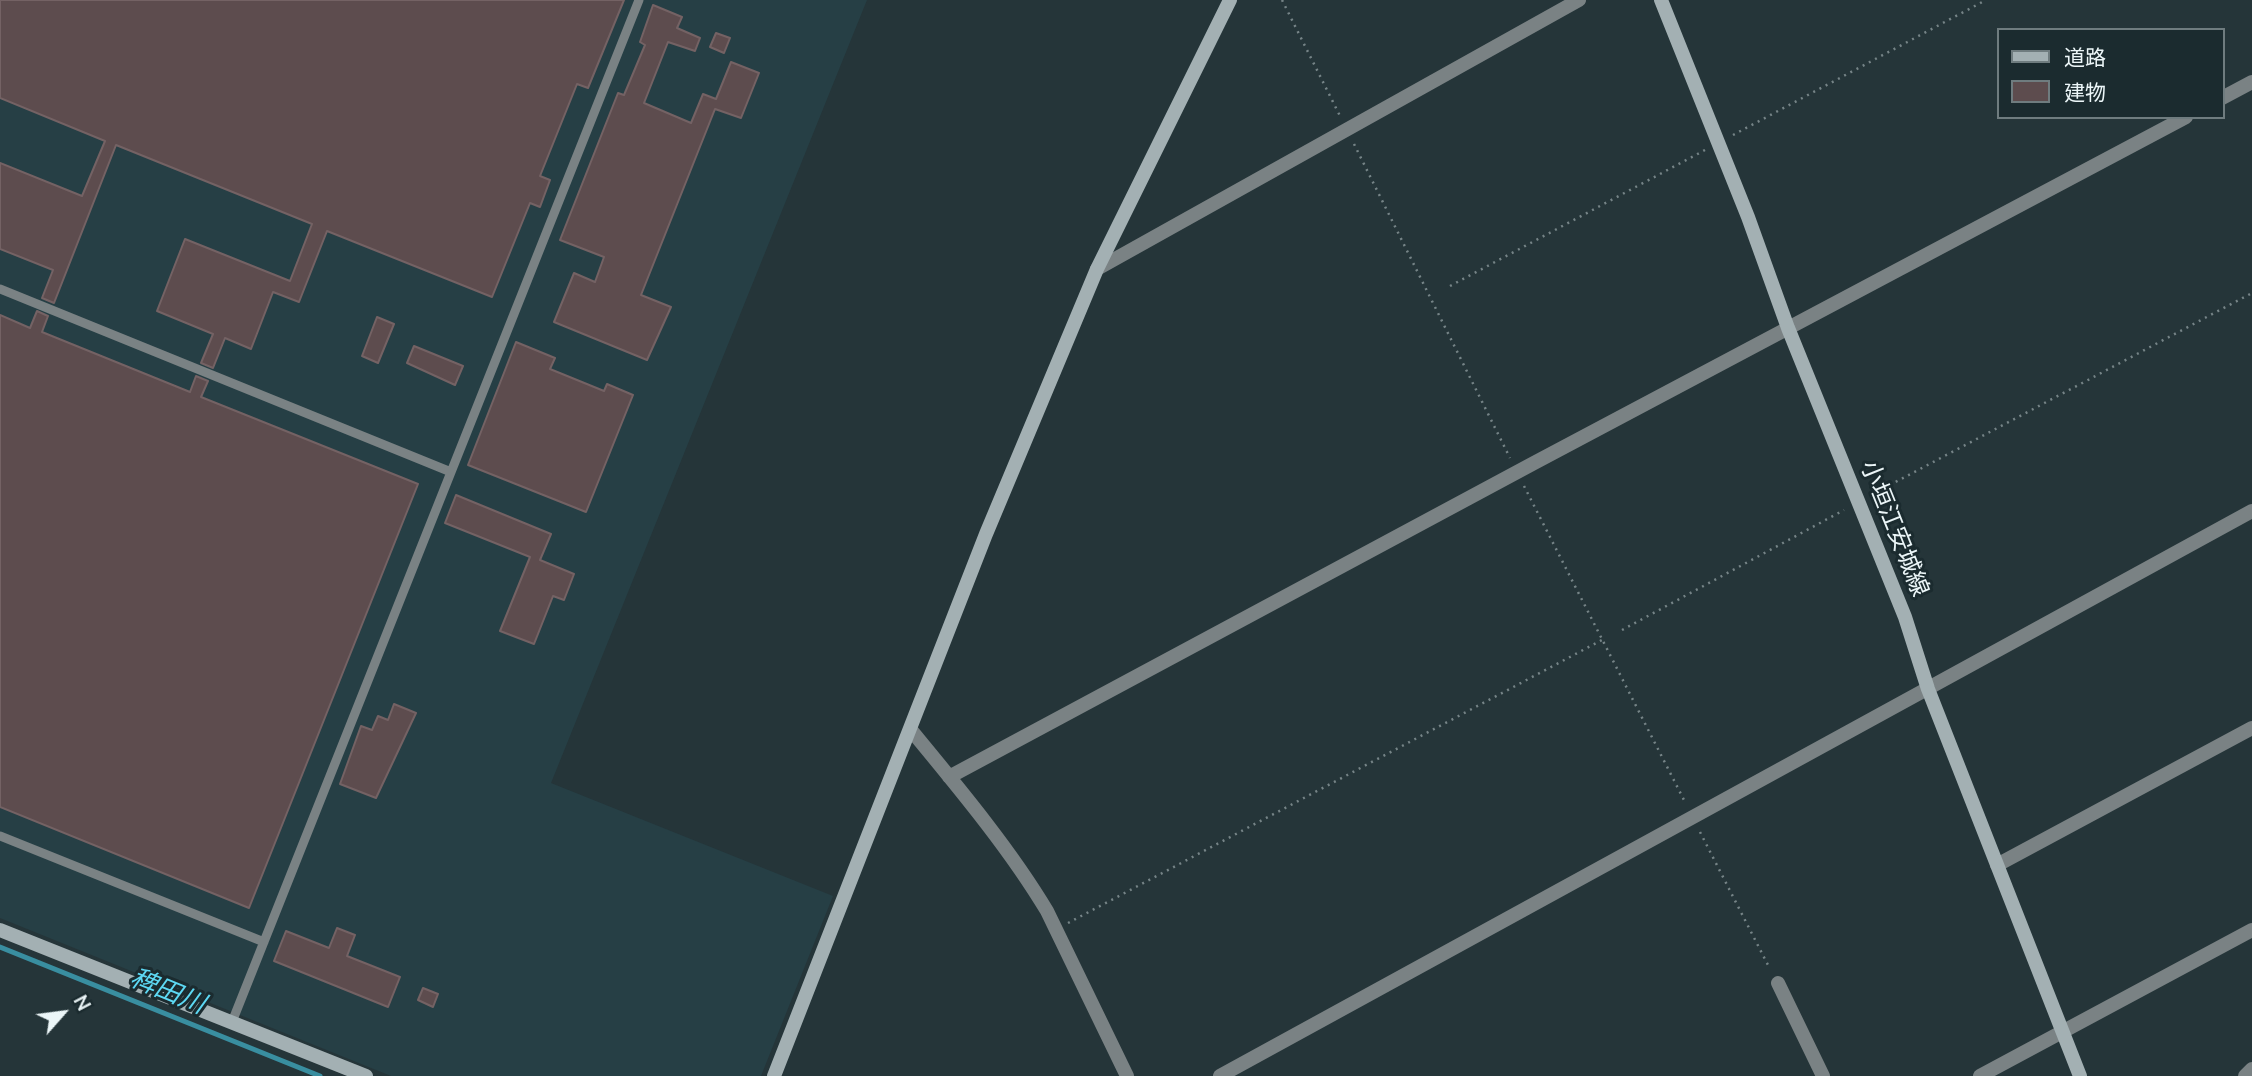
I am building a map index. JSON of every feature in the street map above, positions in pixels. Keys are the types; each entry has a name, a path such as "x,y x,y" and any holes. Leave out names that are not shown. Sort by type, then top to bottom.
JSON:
{"street":[{"path":"774,1076 986,534 1097,269 1230,0"},
{"path":"1097,269 1579,0"},
{"name":"小垣江安城線","path":"1661,0 1743,204 1788,328 1857,503 1905,617 1928,689 2080,1076"},
{"path":"2224,97 2252,82"},
{"path":"949,777 2182,119"},
{"path":"1220,1076 2252,511"},
{"path":"1997,865 2252,728"},
{"path":"911,730 1035,891 1127,1076"},
{"path":"0,930 366,1076"},
{"path":"1980,1076 2252,930"},
{"path":"1778,983 1824,1076"},
{"path":"2245,1076 2252,1069"}],"lane":[{"path":"232,1021 639,0"},
{"path":"0,289 451,472"},
{"path":"0,836 264,942"}],"path":[{"path":"1282,0 1517,473 1778,983"},
{"path":"1622,630 2252,293"},
{"path":"1056,929 1602,640"}],"shaded area":[{"path":"0,0 867,0 551,783 833,896 761,1076 391,1076 0,918"}],"building":[{"path":"0,0 624,0 588,88 577,84 540,176 550,180 540,207 530,203 492,297 327,231 299,302 273,292 251,349 225,338 213,368 201,363 213,334 157,311 185,239 290,281 312,224 116,145 54,303 42,298 53,270 0,249 0,163 82,196 105,141 0,98"},
{"path":"653,5 682,17 677,28 700,38 695,51 668,42 644,103 691,123 703,94 716,99 731,62 759,73 741,118 715,109 641,295 671,307 647,360 554,322 574,273 595,282 604,257 560,240 618,93 624,95 645,45 640,42"},
{"path":"716,33 730,38 724,53 710,47"},
{"path":"37,311 48,316 42,332 190,392 196,376 208,381 201,397 418,484 249,908 0,807 0,315 30,328"},
{"path":"377,317 394,324 378,363 362,356"},
{"path":"516,342 555,358 550,369 604,391 607,384 633,395 586,512 468,465"},
{"path":"414,346 463,366 455,385 407,363"},
{"path":"456,495 551,534 540,560 574,574 564,600 553,596 534,644 500,631 530,557 445,523"},
{"path":"394,704 416,713 376,798 340,784 361,726 372,730 378,716 388,720"},
{"path":"337,928 355,935 347,956 400,977 388,1007 274,961 286,931 329,948"},
{"path":"423,988 438,994 433,1007 418,1000"}],"waterway":[{"name":"稗田川","path":"0,947 320,1076"}]}
